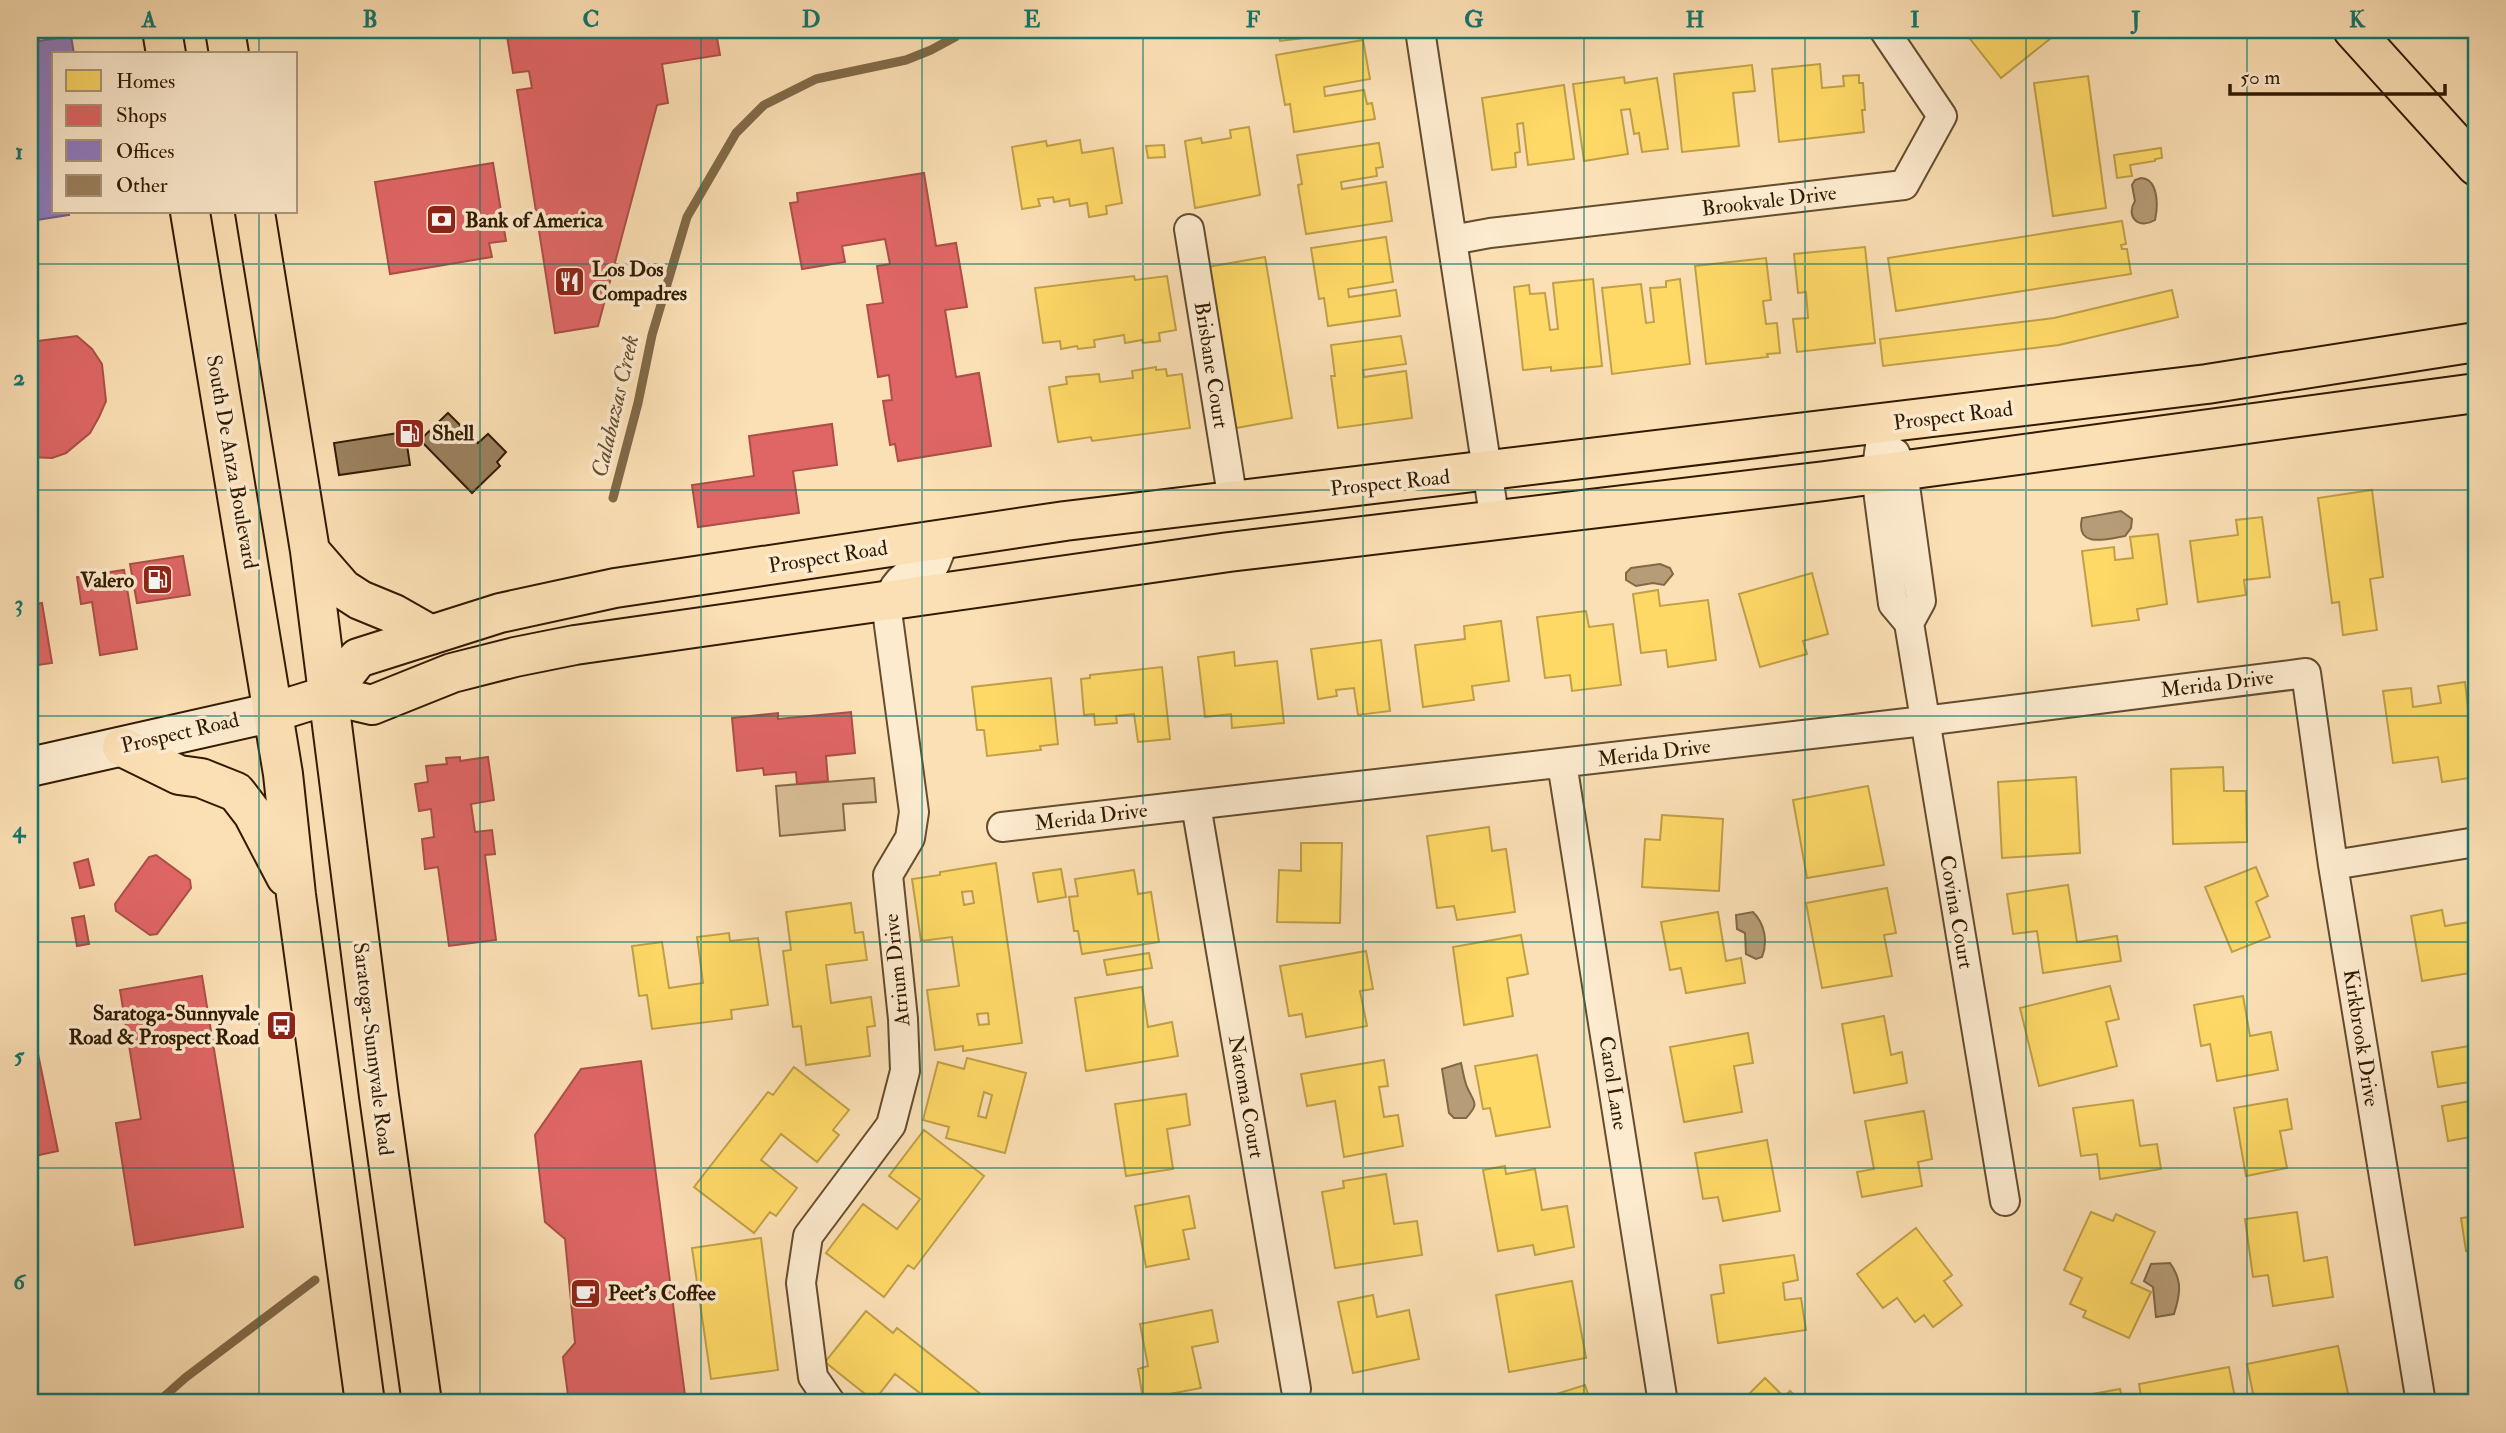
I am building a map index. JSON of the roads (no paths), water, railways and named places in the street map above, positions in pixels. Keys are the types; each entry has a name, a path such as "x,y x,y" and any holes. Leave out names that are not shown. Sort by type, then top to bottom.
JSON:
{"main road":[{"path":"162,30 166,52"},
{"path":"225,30 229,52"},
{"path":"2353,30 2476,166"},
{"name":"South De Anza Boulevard","path":"190,214 274,712"},
{"path":"255,214 310,551 329,695 372,705 452,673 575,645 886,603 1228,552 1889,473 2476,393"},
{"name":"Prospect Road","path":"30,767 274,712 329,695 358,658 500,613 608,589 945,539 1233,501 2207,384 2476,342"},
{"path":"310,551 344,589 360,600 394,614 431,635"},
{"name":"Saratoga-Sunnyvale Road","path":"329,695 379,1096 422,1403"},
{"path":"274,712 365,1403"},
{"path":"122,747 179,775 201,778 236,792 253,814 296,895"}],"street":[{"path":"1420,30 1495,522"},
{"name":"Brookvale Drive","path":"1452,240 1490,233 1904,185 1942,117 1884,30"},
{"name":"Brisbane Court","path":"1189,229 1233,501"},
{"name":"Covina Court","path":"1883,424 1889,473 1893,604 1909,623 2005,1201"},
{"path":"886,603 895,584 906,574 935,564 945,539"},
{"name":"Atrium Drive","path":"831,1403 813,1377 802,1283 808,1236 891,1125 905,1071 903,1019 888,875 910,838 914,813 886,603"},
{"name":"Merida Drive","path":"1002,828 1924,721 2306,673"},
{"name":"Kirkbrook Drive","path":"2306,673 2333,864 2421,1403"},
{"name":"Carol Lane","path":"1562,763 1663,1403"},
{"name":"Natoma Court","path":"1196,805 1296,1389"},
{"path":"2333,864 2476,842"}],"waterway":[{"name":"Calabazas Creek","path":"613,498 638,403 652,335 687,217 736,133 764,105 816,79 906,60 931,50 962,30"},
{"name":"Calabazas Creek","path":"157,1403 185,1378 315,1280"}],"place":[{"name":"Bank of America","path":"442,220"},
{"name":"Los Dos Compadres","path":"569,281"},
{"name":"Shell","path":"409,433"},
{"name":"Valero","path":"157,580"},
{"name":"Saratoga-Sunnyvale Road & Prospect Road","path":"282,1025"},
{"name":"Peet's Coffee","path":"585,1293"}]}
